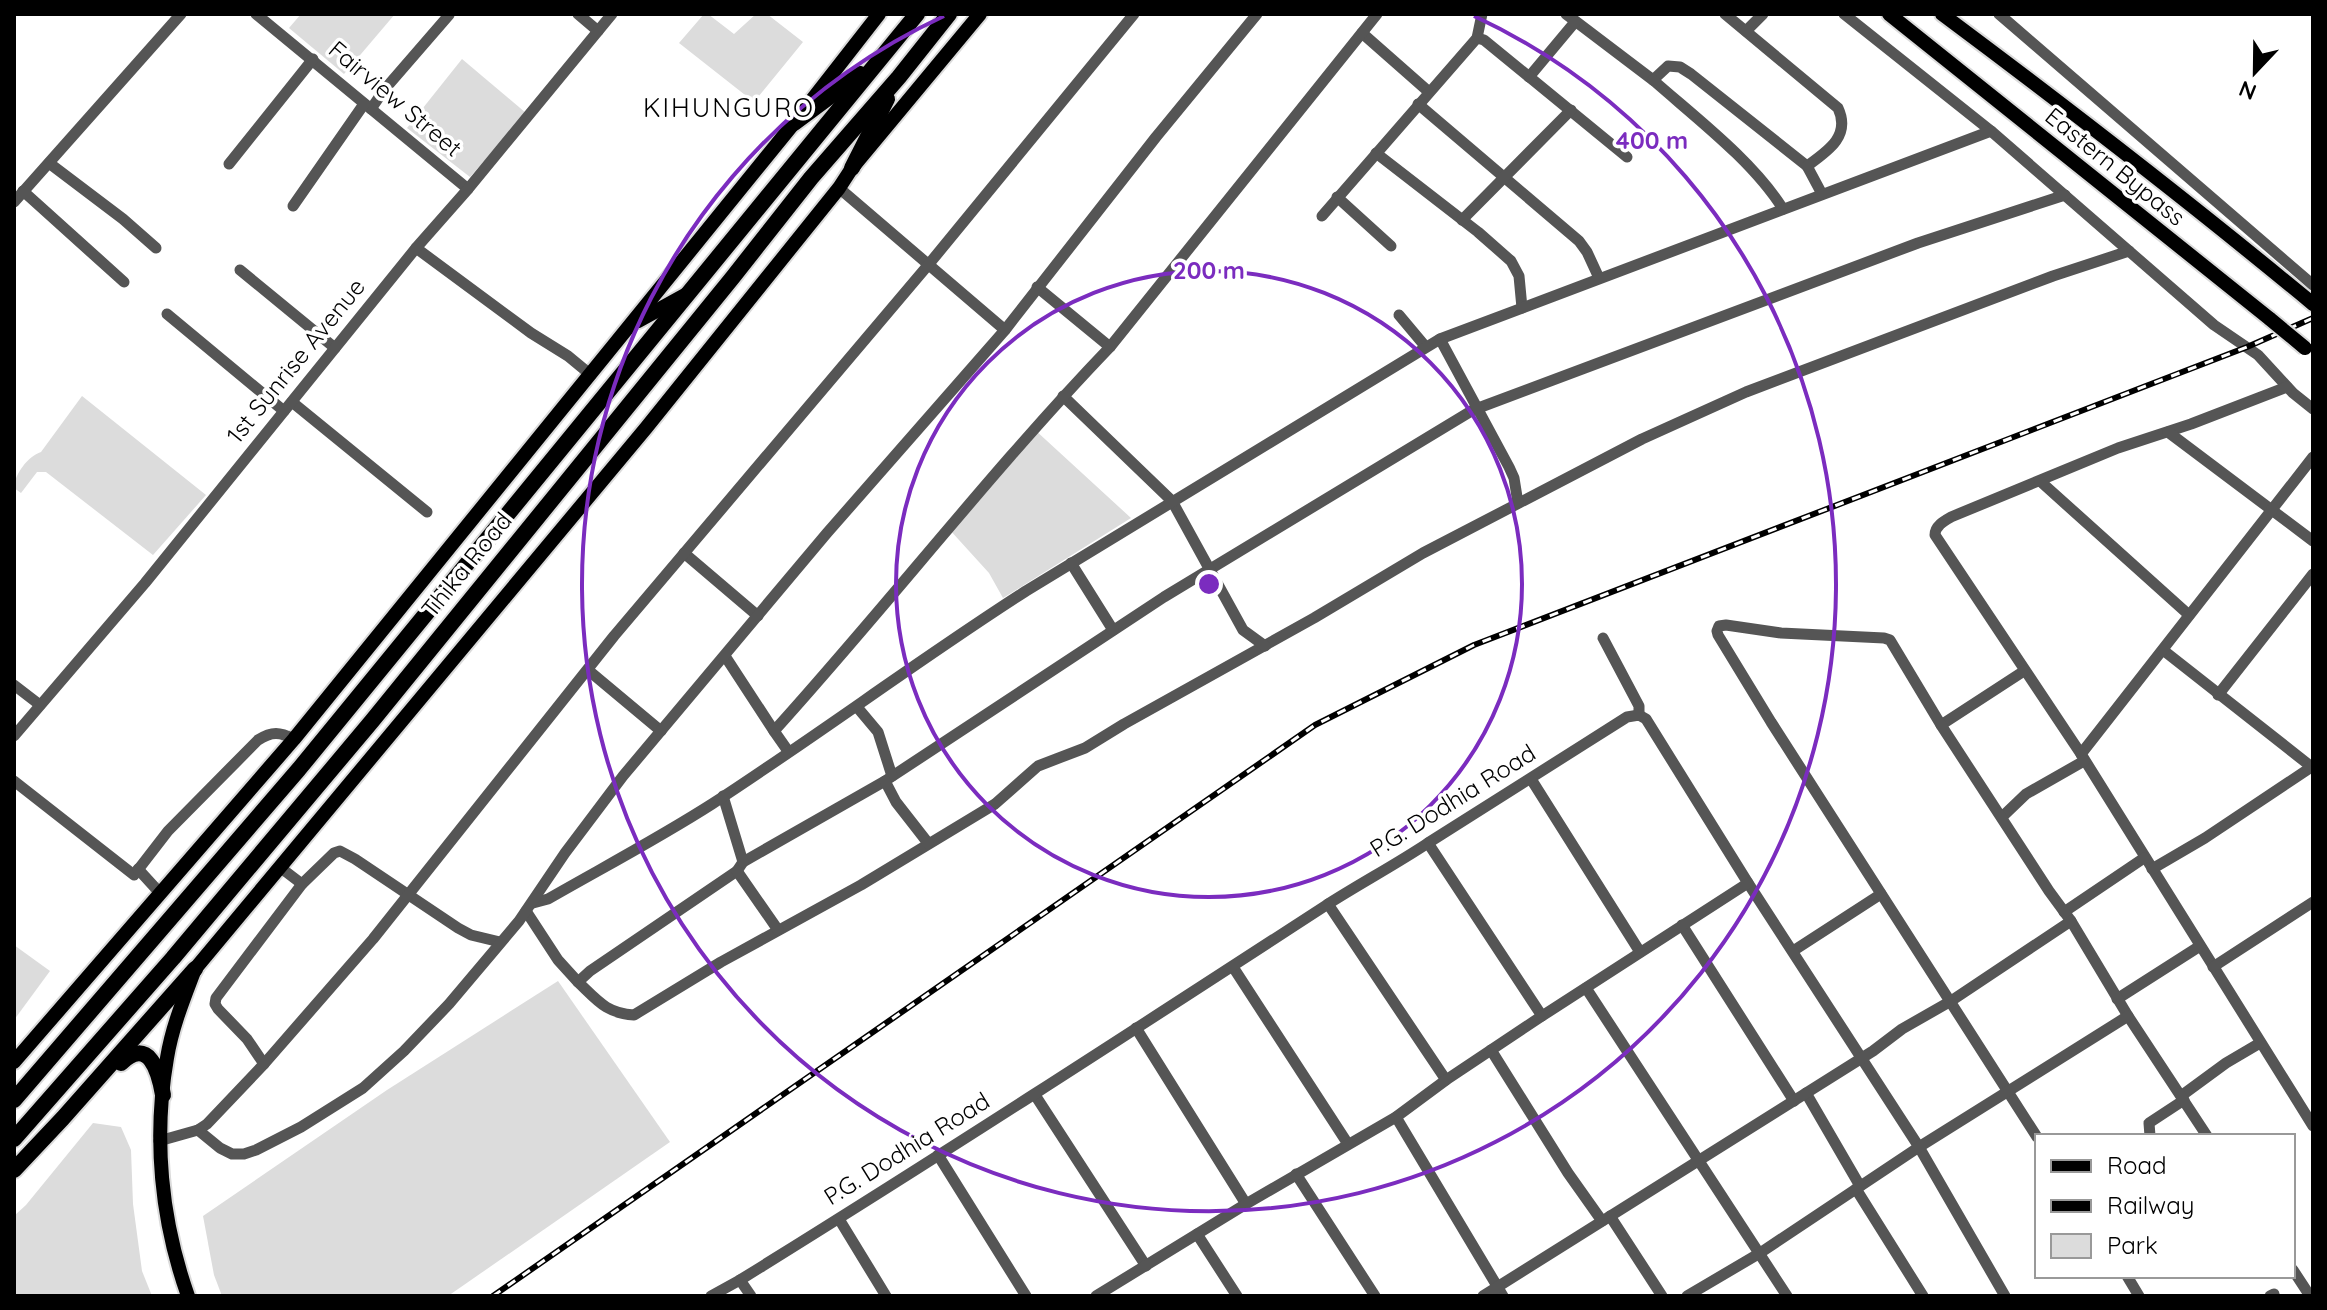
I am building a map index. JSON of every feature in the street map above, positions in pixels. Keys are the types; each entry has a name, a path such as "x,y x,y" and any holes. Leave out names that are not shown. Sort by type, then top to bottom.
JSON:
{"highway":[{"name":"Thika Road","path":"14,1100 299,769 917,14"},
{"name":"Thika Road","path":"14,1139 173,958 372,721 811,178 949,14"},
{"path":"794,123 880,60"},
{"path":"852,168 899,77"},
{"path":"14,1170 195,969"},
{"path":"63,1118 128,1056 135,1053 151,1059 159,1073 163,1095"}],"main road":[{"name":"Thika Road","path":"14,1062 294,739 591,375 879,14"},
{"name":"Thika Road","path":"195,969 646,428 852,168 980,14"},
{"name":"Eastern Bypass","path":"1889,14 2309,351"},
{"name":"Eastern Bypass","path":"1942,14 2215,223 2313,304"},
{"path":"631,325 687,294"},
{"path":"188,1296 165,1213 159,1141 167,1058 195,969"}],"street":[{"path":"14,202 181,14"},
{"name":"Fairview Street","path":"256,14 468,189"},
{"path":"578,14 598,31"},
{"name":"1st Sunrise Avenue","path":"14,736 145,583 416,248 612,14"},
{"path":"159,1141 198,1130 207,1124 264,1064 410,895 684,553 929,264 1134,14"},
{"path":"198,1130 224,1151 238,1155 256,1150 301,1127 363,1088 449,1004 530,907 550,874 623,776 901,447 1005,330 1257,14"},
{"path":"774,731 1063,396 1110,347 1377,14"},
{"path":"1322,216 1477,38 1482,14"},
{"path":"1725,14 1835,105 1841,115 1841,135 1833,147 1807,166"},
{"path":"1746,31 1763,14"},
{"path":"1844,14 1991,131 2214,325 2258,355 2287,387 2313,409"},
{"path":"1999,14 2313,285"},
{"path":"293,206 368,107 449,15"},
{"path":"1529,77 1571,18 1653,80 1752,171 1771,190 1783,209"},
{"path":"1362,33 1429,92"},
{"path":"1477,38 1484,40 1627,157"},
{"path":"229,164 313,59"},
{"path":"1653,80 1668,66 1680,67 1691,74 1807,166 1822,194"},
{"path":"1418,104 1579,241 1599,278"},
{"path":"1462,220 1571,110"},
{"path":"530,907 723,796 968,628 1425,346 1991,131"},
{"path":"1376,153 1511,261 1519,276 1522,308"},
{"path":"49,163 156,248"},
{"path":"839,188 1005,330"},
{"path":"23,191 124,282"},
{"path":"578,982 740,866 889,778 1208,569 1476,408 1918,243 2065,195"},
{"path":"1337,197 1391,246"},
{"path":"416,248 591,375"},
{"path":"530,907 558,960 578,982 601,1005 619,1014 634,1015 995,804 1038,766 1085,748 1423,553 1642,439 1746,392 2053,276 2129,251"},
{"path":"240,270 335,348"},
{"path":"1037,287 1110,347"},
{"path":"167,314 427,512"},
{"path":"1399,315 1425,346"},
{"path":"1440,339 1514,478 1518,503"},
{"path":"2287,387 2118,448 1951,517 1940,524 1935,535 2082,758 2260,1043 2309,1110 2313,1126"},
{"path":"1063,396 1172,501 1243,630 1265,646"},
{"path":"2168,432 2313,541"},
{"path":"2002,817 2026,794 2082,758 2313,457"},
{"path":"2040,481 2189,615"},
{"path":"684,553 758,616"},
{"path":"1071,563 1113,630"},
{"path":"2218,695 2313,574"},
{"path":"2035,1134 1771,722 1717,629 1726,625 1781,633 1887,638 1895,646 1941,725 2206,1134"},
{"path":"1603,638 1639,706 1639,715 1646,719 1919,1147 2005,1296"},
{"path":"2152,869 2313,767 2163,650"},
{"path":"725,656 788,751"},
{"path":"588,670 661,731"},
{"path":"1941,725 2024,671"},
{"path":"14,685 40,705"},
{"path":"857,707 878,732 889,778 905,816 928,843"},
{"name":"P.G. Dodhia Road","path":"711,1296 1035,1095 1487,804 1627,717 1639,715"},
{"path":"14,781 134,875 168,831 258,740 266,735 281,733 294,739"},
{"path":"1531,779 1640,952"},
{"path":"723,796 740,866 778,930"},
{"path":"1428,843 1542,1016"},
{"path":"264,1064 247,1039 218,1009 216,998 302,884 326,859 340,851 458,928 471,935 500,942"},
{"path":"1483,1296 1500,1291 1606,1219 1902,1029 1951,1001 2144,858"},
{"path":"281,868 302,884"},
{"path":"138,869 159,892"},
{"path":"550,874 569,887"},
{"path":"1096,1296 1396,1117 1542,1016 1748,883"},
{"path":"1793,951 1881,894"},
{"path":"2213,967 2313,902"},
{"path":"1328,904 1446,1080"},
{"path":"1682,925 1794,1101"},
{"path":"2117,999 2200,946"},
{"path":"1233,967 1348,1144"},
{"path":"1586,988 1787,1296"},
{"path":"1687,1296 1760,1253 1919,1147 2128,1016"},
{"path":"1136,1028 1246,1204"},
{"path":"2150,1134 2149,1123 2226,1063 2260,1043"},
{"path":"1491,1050 1568,1173 1662,1296"},
{"path":"1806,1093 1923,1296"},
{"path":"1035,1095 1146,1266"},
{"path":"1396,1117 1500,1291"},
{"path":"938,1155 1026,1296"},
{"path":"1296,1174 1375,1296"},
{"path":"839,1219 886,1296"},
{"path":"1197,1234 1237,1296"},
{"path":"2295,1273 2310,1296"},
{"path":"2128,1278 2139,1296"},
{"path":"740,1280 751,1296"}],"green space":[{"path":"301,14 395,14 344,74 289,28"},
{"path":"704,14 734,34 756,14 767,14 803,42 754,102 679,43"},
{"path":"462,59 526,113 470,177 407,128"},
{"path":"82,396 206,495 153,555 46,472 37,472 21,493 14,488 16,477 23,467 31,457 41,452"},
{"path":"1034,429 1131,518 1003,598 989,573 949,529"},
{"path":"14,945 50,971 14,1020"},
{"path":"558,981 670,1142 448,1296 222,1296 214,1275 203,1216 387,1090"},
{"path":"93,1123 121,1127 131,1150 133,1204 142,1271 152,1296 14,1296 14,1216"}],"railway":[{"path":"493,1296 1315,725 1474,645 2247,347 2313,318"}],"district":[{"name":"KIHUNGURO","path":"729,108"}]}
